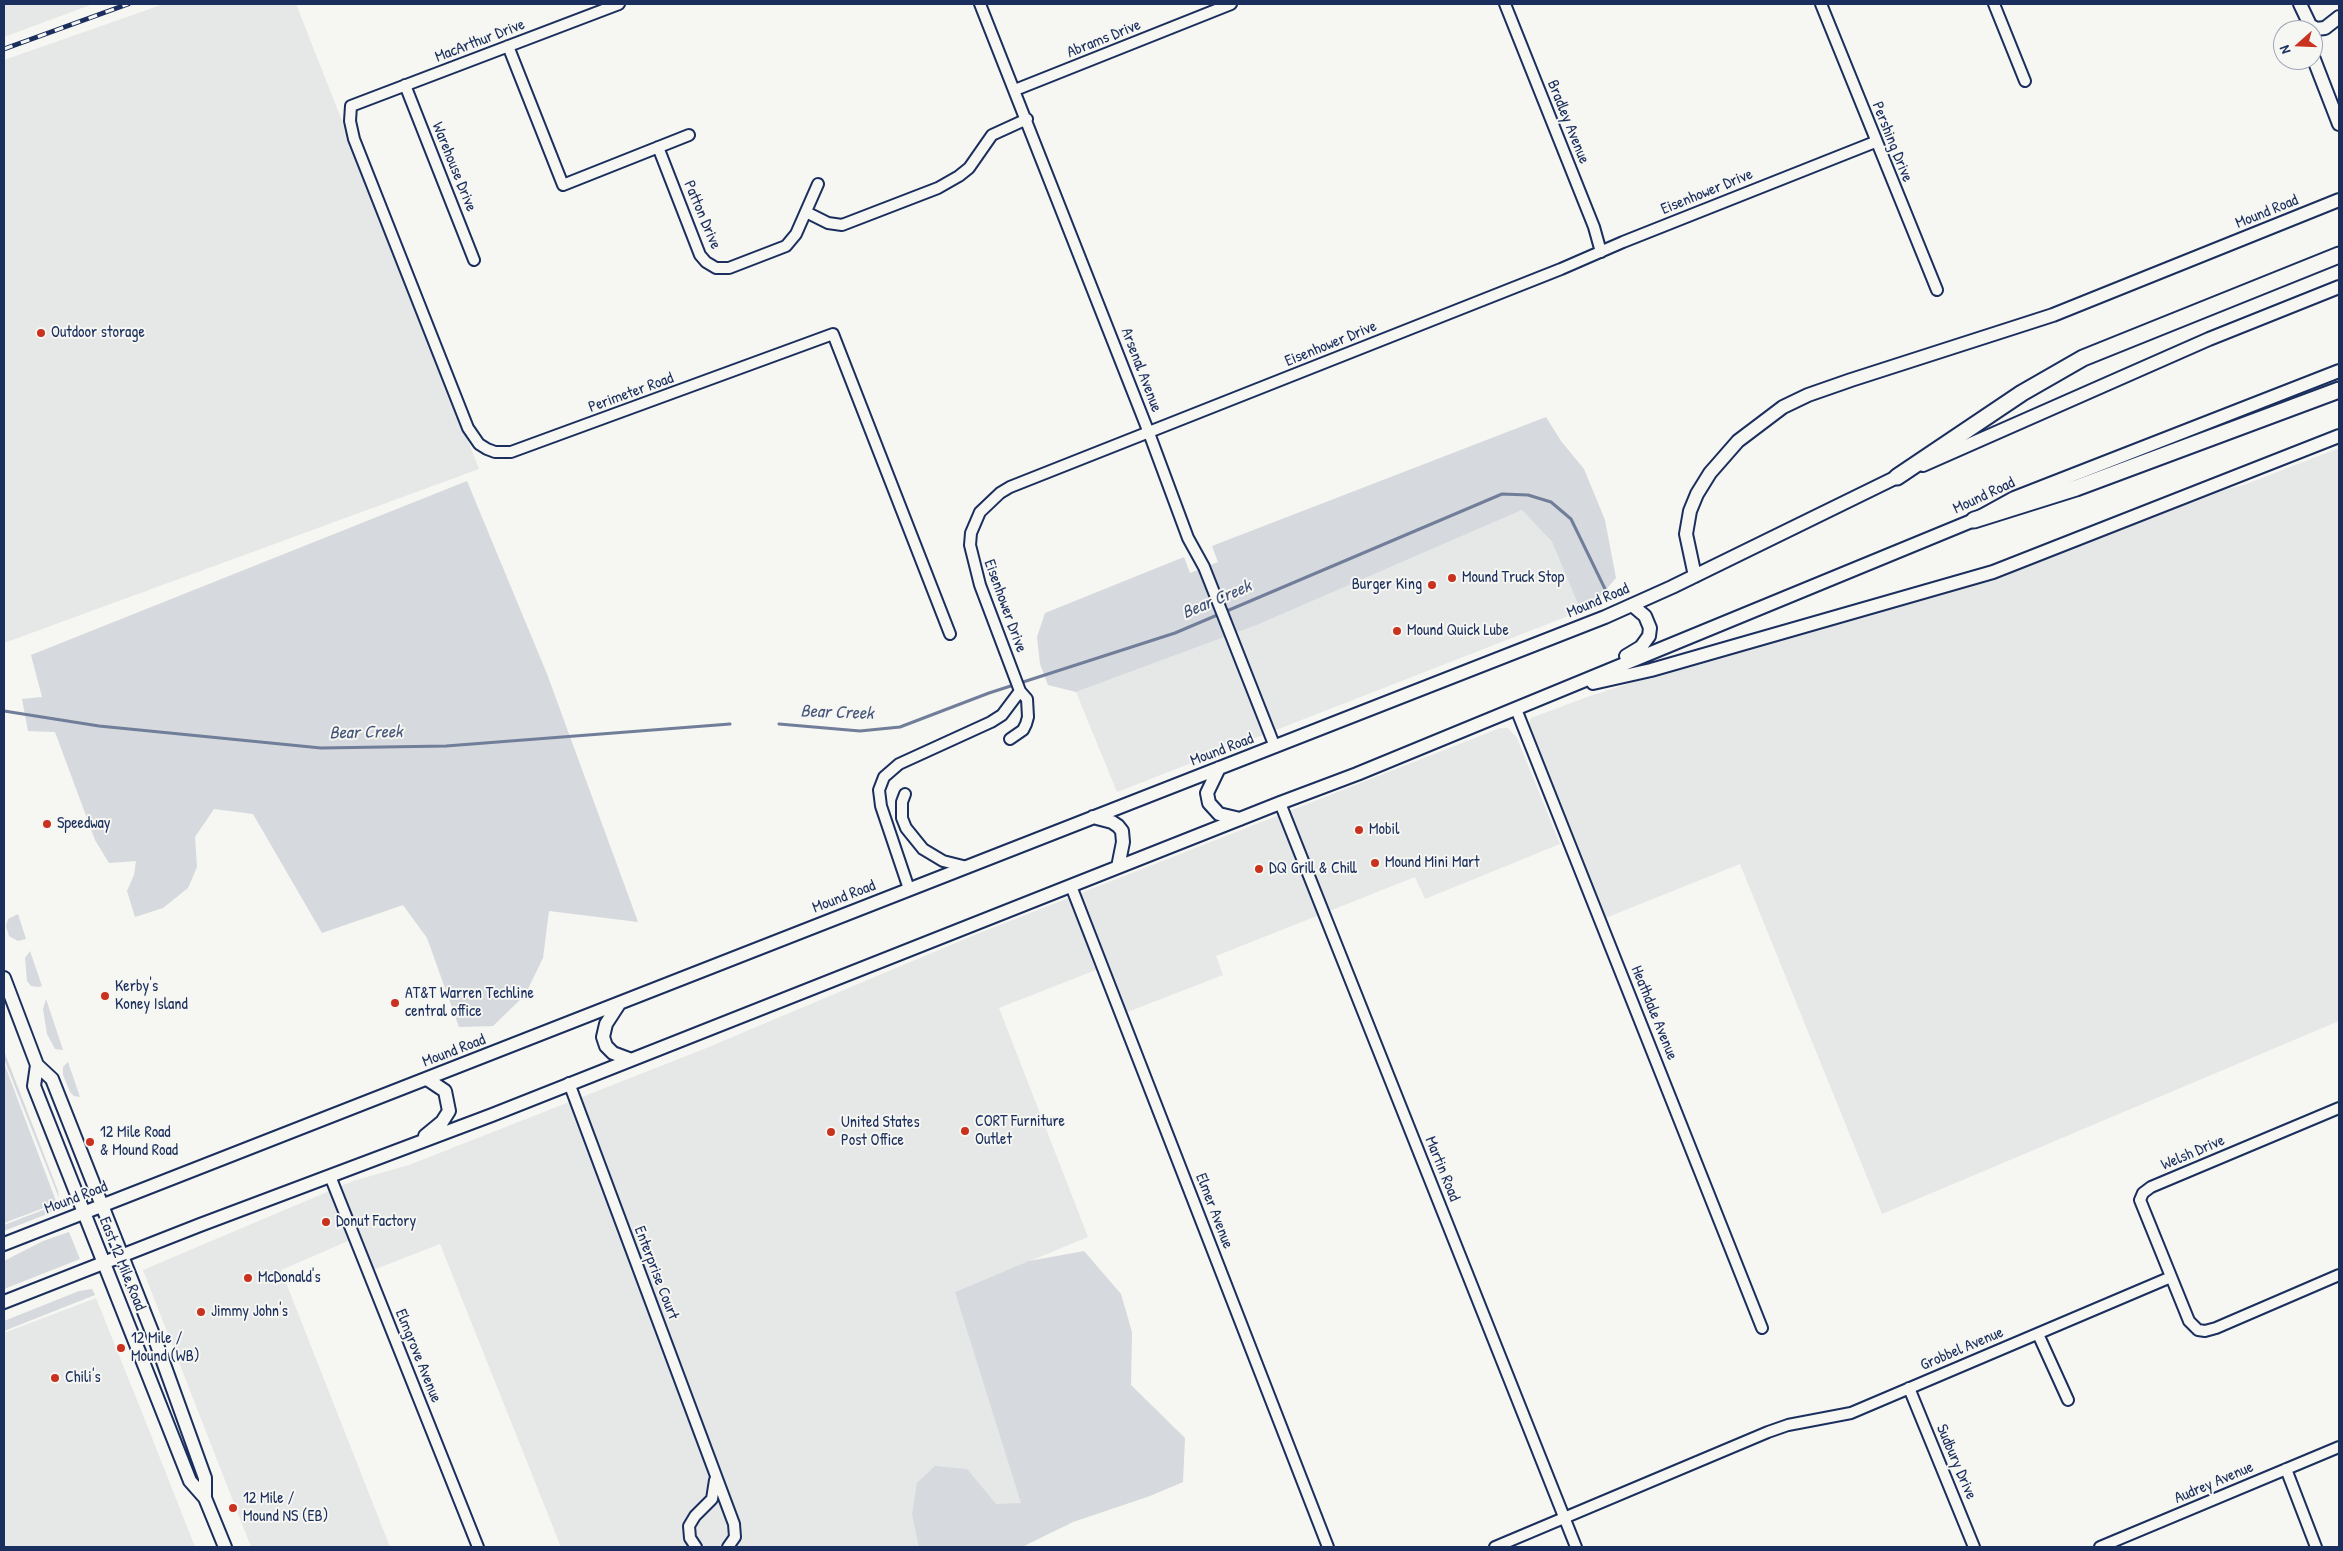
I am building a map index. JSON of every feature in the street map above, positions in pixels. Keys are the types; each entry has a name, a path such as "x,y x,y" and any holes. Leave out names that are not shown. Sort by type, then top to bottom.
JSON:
{"highway":[{"path":"1897,477 2022,393 2083,358 2339,255"},
{"path":"1974,520 2103,479 2339,390"}],"main road":[{"path":"2292,4 2298,20"},
{"path":"2300,4 2308,22 2316,30 2325,28 2339,17"},
{"path":"2318,70 2339,124"},
{"name":"Mound Road","path":"1695,576 1686,534 1690,511 1697,494 1710,473 1738,441 1783,407 1808,395 1850,380 2053,315 2339,200"},
{"path":"2326,206 2339,206"},
{"name":"Mound Road","path":"4,1244 1275,747 1632,605 1897,477 2209,339 2339,287"},
{"name":"Mound Road","path":"4,1302 418,1143 1357,774 1974,520 2014,498 2339,371"},
{"name":"Mound Road","path":"1561,690 1651,670 1993,572 2339,436"},
{"path":"1592,677 1641,647 1649,636 1650,628 1645,616 1632,605"},
{"path":"1219,768 1207,793 1209,803 1219,814 1240,819"},
{"path":"1093,817 1112,822 1122,831 1123,842 1118,867"},
{"name":"East 12 Mile Road","path":"4,978 37,1065 52,1078 167,1370 205,1478 205,1498"},
{"path":"618,1004 606,1024 604,1037 606,1046 613,1053 629,1059"},
{"name":"East 12 Mile Road","path":"37,1065 34,1086 190,1481 205,1498 225,1547"},
{"path":"418,1143 442,1122 449,1111 445,1091 427,1079"}],"street":[{"name":"MacArthur Drive","path":"351,106 619,4"},
{"name":"Arsenal Avenue","path":"980,4 1150,432 1188,538 1204,568 1275,747"},
{"name":"Abrams Drive","path":"1015,90 1231,4"},
{"name":"Bradley Avenue","path":"1506,4 1594,227 1601,252"},
{"name":"Pershing Drive","path":"1821,4 1875,142 1937,290"},
{"path":"1994,4 2025,81"},
{"path":"508,46 563,185 688,135"},
{"name":"Warehouse Drive","path":"405,85 474,260"},
{"name":"Perimeter Road","path":"351,106 350,121 354,139 464,419 480,444 495,452 519,450 833,334 950,634"},
{"path":"806,212 828,223 842,225 938,188 969,168 992,135 1027,119"},
{"name":"Eisenhower Drive","path":"1010,738 1023,730 1028,717 1027,699 1020,691 980,585 972,556 971,533 980,512 991,500 1010,487 1875,142"},
{"name":"Patton Drive","path":"658,147 700,254 713,266 729,268 786,246 794,237 818,184"},
{"path":"909,890 881,806 880,790 884,777 899,764 991,722 1002,715 1020,691"},
{"name":"Heathdale Avenue","path":"1516,709 1762,1328"},
{"path":"905,794 902,802 902,818 906,828 923,849 943,862 967,867"},
{"name":"Martin Road","path":"1280,803 1576,1547"},
{"name":"Elmer Avenue","path":"1071,886 1328,1547"},
{"name":"Enterprise Court","path":"569,1083 716,1474 735,1532 733,1542 728,1547"},
{"name":"Welsh Drive","path":"2171,1277 2141,1206 2141,1196 2145,1190 2339,1108"},
{"name":"Elmgrove Avenue","path":"330,1176 478,1547"},
{"path":"2171,1277 2189,1321 2198,1330 2205,1331 2339,1275"},
{"name":"Grobbel Avenue","path":"1496,1547 1788,1425 1844,1416 2171,1277"},
{"path":"2038,1334 2068,1400"},
{"name":"Sudbury Drive","path":"1909,1388 1974,1547"},
{"name":"Audrey Avenue","path":"2100,1547 2339,1447"},
{"path":"2286,1469 2316,1547"},
{"name":"Enterprise Court","path":"696,1547 690,1538 689,1526 695,1516 712,1499 716,1486 716,1474"}],"shaded area":[{"path":"4,4 93,4 4,37"},
{"path":"164,4 296,4 479,469 4,643 4,60"},
{"path":"1546,417 1561,441 1584,469 1605,520 1616,578 1598,599 1578,604 1552,542 1522,510 1257,625 1076,692 1048,685 1040,664 1037,637 1045,613 1184,557 1190,573 1218,562 1212,546"},
{"path":"2339,448 2339,1021 1882,1214 1740,864 1603,919 1530,736 1528,726 1531,718 1590,696 1700,661 2004,572 2207,494 2244,485"},
{"path":"467,481 547,674 638,922 549,911 543,958 525,995 493,1026 459,1027 427,938 403,905 322,933 253,814 214,809 195,837 197,867 188,888 163,908 135,917 127,891 134,875 136,861 109,863 95,840 55,732 28,731 22,699 42,697 31,655"},
{"path":"1522,510 1552,542 1581,611 1117,792 1076,692 1257,625"},
{"path":"1500,728 1508,728 1517,738 1560,844 1425,899 1415,877 1216,956 1223,975 1125,1013 1106,966 999,1008 1088,1237 955,1292 1041,1522 974,1547 561,1547 440,1244 368,1272 355,1238 281,1270 390,1547 251,1547 143,1270 353,1181 409,1165 704,1049 972,936"},
{"path":"18,914 26,939 18,941 9,936 6,926 8,919"},
{"path":"30,951 42,986 31,986 27,981 25,958"},
{"path":"46,999 63,1050 55,1049 47,1034 43,1009"},
{"path":"4,1051 58,1191 59,1198 4,1059"},
{"path":"68,1062 80,1097 74,1096 70,1092 63,1075 63,1067"},
{"path":"4,1063 56,1201 54,1204 4,1223"},
{"path":"56,1205 54,1210 47,1214 4,1231 4,1225"},
{"path":"69,1232 80,1259 4,1289 4,1261 43,1241"},
{"path":"1084,1251 1121,1294 1132,1332 1131,1385 1185,1438 1183,1482 1150,1496 1073,1522 1022,1547 919,1547 912,1514 917,1483 935,1466 967,1469 996,1504 1021,1503 955,1292 1029,1261"},
{"path":"92,1289 95,1295 4,1331 4,1321 79,1291"},
{"path":"96,1298 195,1547 4,1547 4,1333"}],"waterway":[{"name":"Bear Creek","path":"779,724 860,731 900,727 989,693 1175,633 1502,494 1528,495 1551,502 1571,519 1607,593"},
{"name":"Bear Creek","path":"4,711 99,726 321,748 446,746 730,724"}],"railway":[{"path":"4,49 128,4"}],"place":[{"name":"Outdoor storage","path":"41,333"},
{"name":"Mound Truck Stop","path":"1452,578"},
{"name":"Burger King","path":"1432,585"},
{"name":"Mound Quick Lube","path":"1397,631"},
{"name":"Speedway","path":"47,824"},
{"name":"Mobil","path":"1359,830"},
{"name":"Mound Mini Mart","path":"1375,863"},
{"name":"DQ Grill & Chill","path":"1259,869"},
{"name":"Kerby's Koney Island","path":"105,996"},
{"name":"AT&T Warren Techline central office","path":"395,1003"},
{"name":"CORT Furniture Outlet","path":"965,1131"},
{"name":"United States Post Office","path":"831,1132"},
{"name":"12 Mile Road & Mound Road","path":"90,1142"},
{"name":"Donut Factory","path":"326,1222"},
{"name":"McDonald's","path":"248,1278"},
{"name":"Jimmy John's","path":"201,1312"},
{"name":"12 Mile / Mound (WB)","path":"121,1348"},
{"name":"Chili's","path":"55,1378"},
{"name":"12 Mile / Mound NS (EB)","path":"233,1508"}]}
